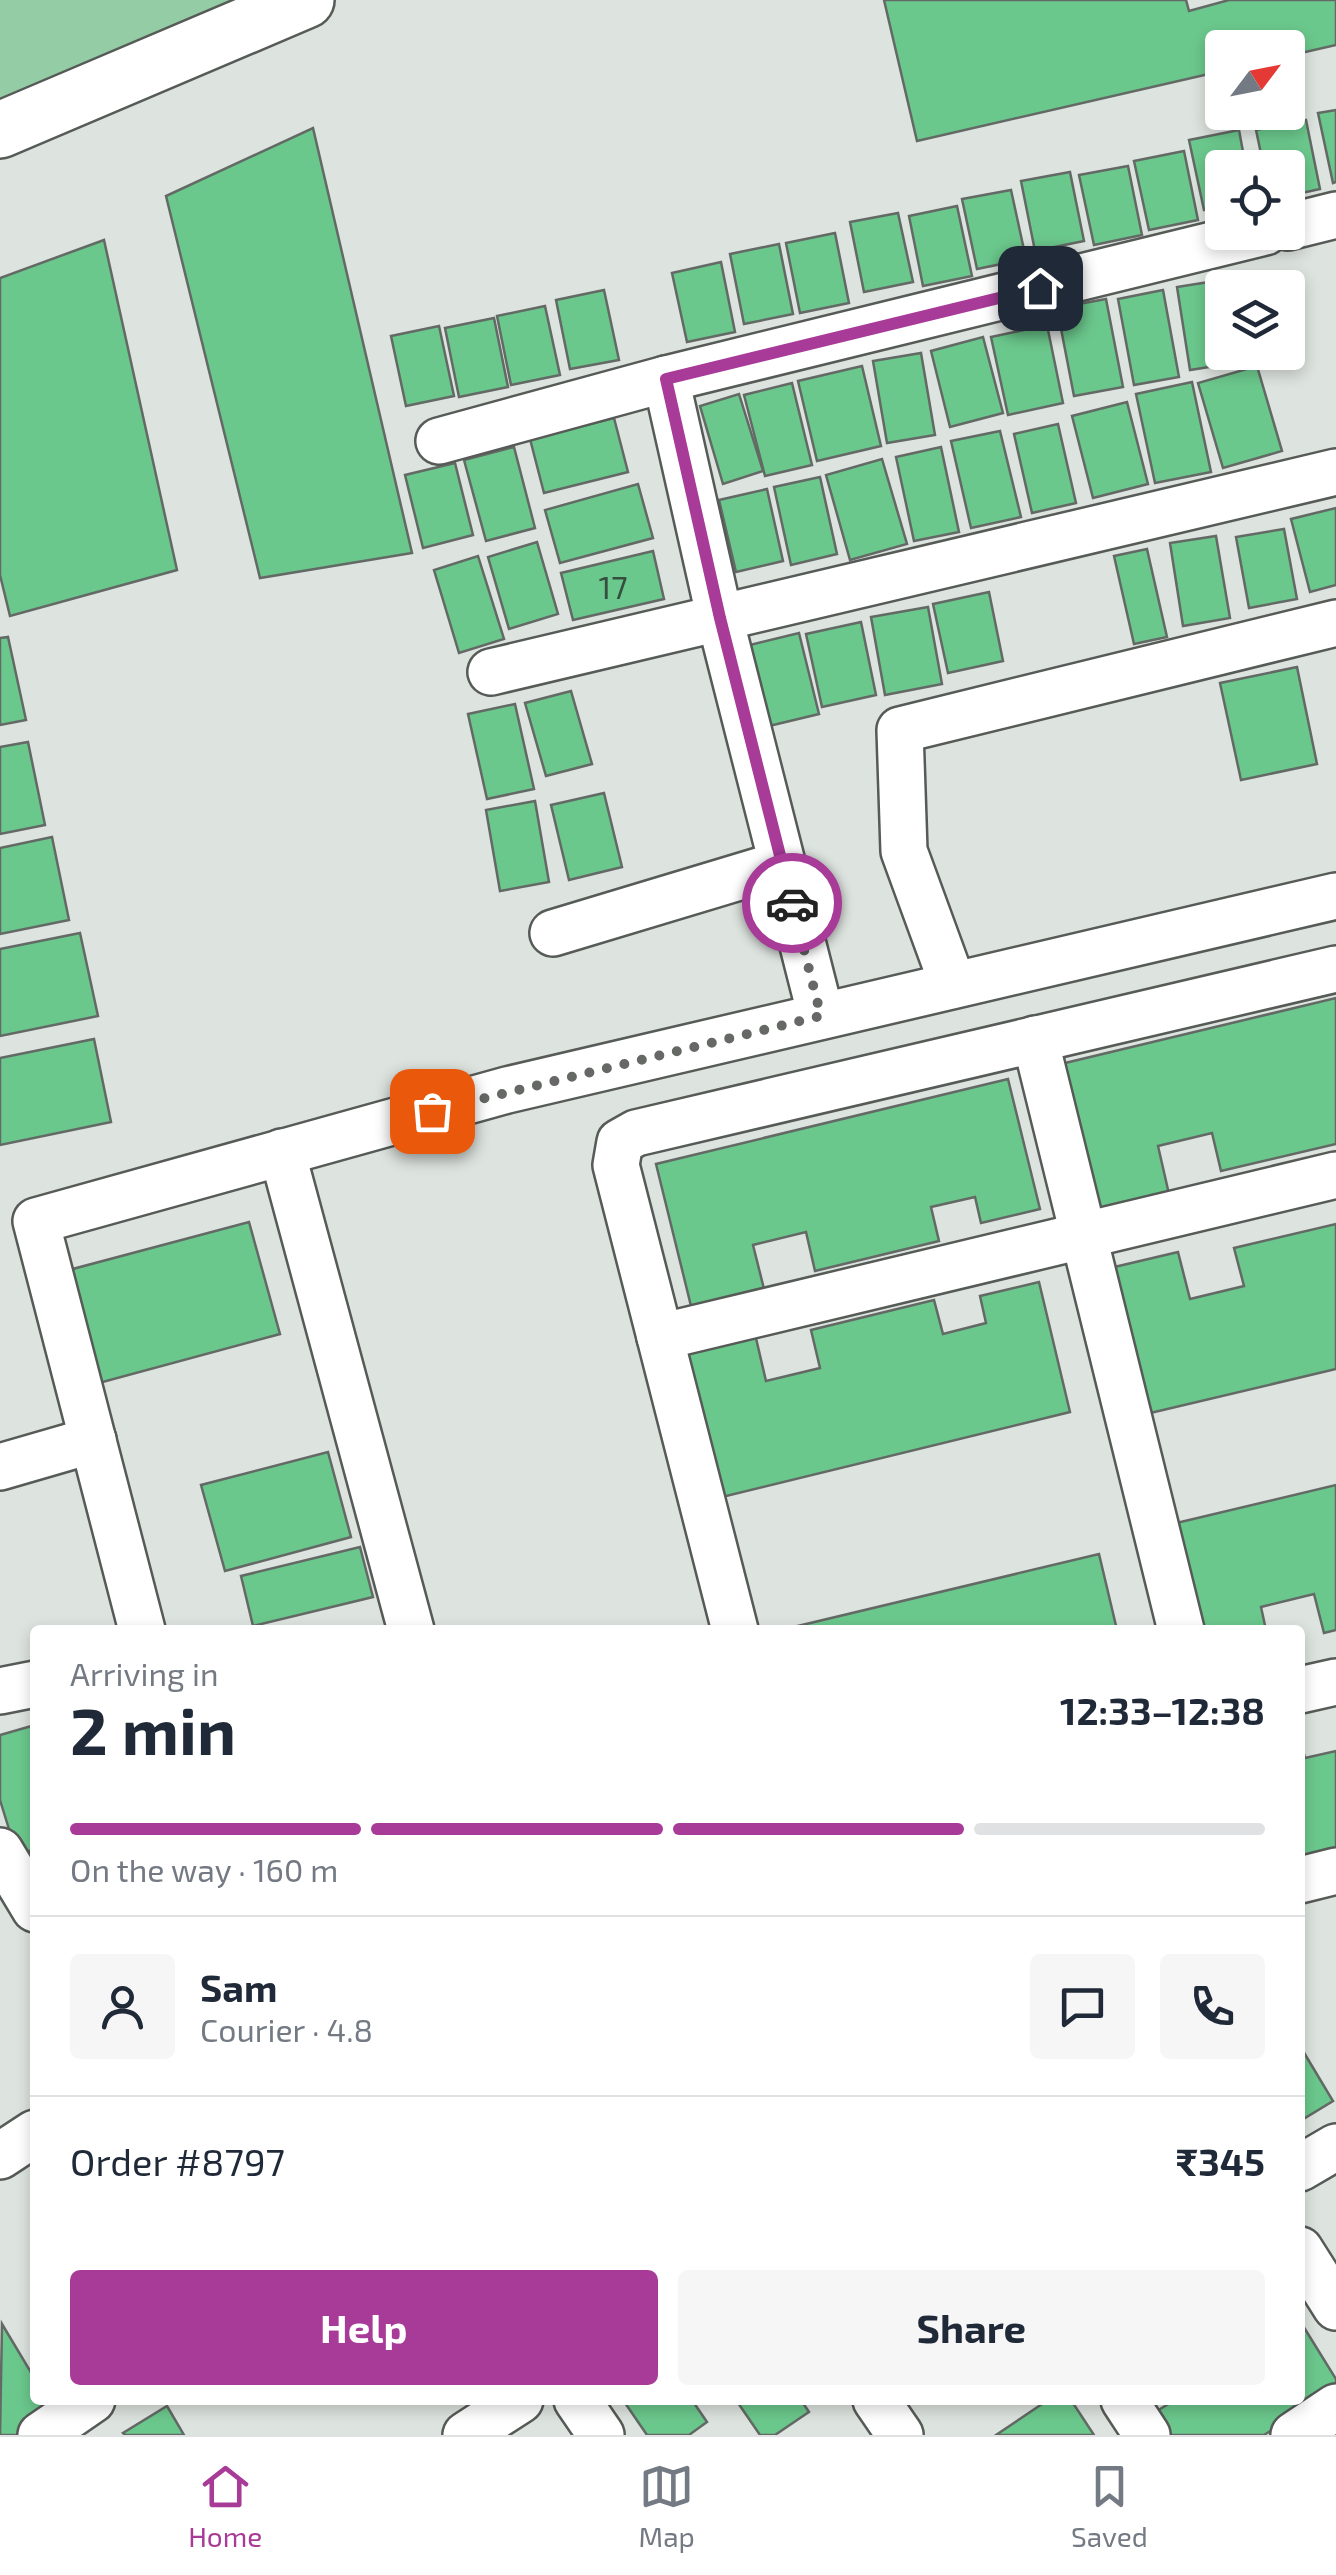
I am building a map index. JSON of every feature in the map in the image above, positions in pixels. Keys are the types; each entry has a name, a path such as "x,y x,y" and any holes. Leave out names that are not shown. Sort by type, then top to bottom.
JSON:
{"street":[{"path":"0,130 306,0"},
{"path":"439,440 666,379 1205,247"},
{"path":"666,379 720,618 821,1016"},
{"path":"491,672 1336,472"},
{"path":"953,986 904,851 900,730 1336,623"},
{"path":"554,933 782,864"},
{"path":"141,1625 93,1440 18,1224 506,1090 1336,896"},
{"path":"734,1625 616,1165 620,1142 636,1133 1336,969"},
{"path":"1036,1040 1180,1625"},
{"path":"282,1152 409,1625"},
{"path":"660,1337 1336,1175"},
{"path":"0,1466 93,1440"},
{"path":"1305,1689 1336,1682"},
{"path":"0,1691 30,1685"},
{"path":"1305,1879 1336,1871"},
{"path":"0,2156 30,2136"},
{"path":"1305,2165 1336,2147"},
{"path":"1305,2258 1336,2307"},
{"path":"41,2435 85,2405"},
{"path":"466,2435 512,2405"},
{"path":"580,2405 601,2435"},
{"path":"879,2405 900,2435"},
{"path":"1127,2405 1147,2435"},
{"path":"1294,2435 1336,2407"}],"green space":[{"path":"0,0 234,0 0,100"}],"building":[{"path":"884,0 1186,0 1189,11 1229,0 1336,0 1336,45 1305,52 1305,30 1205,30 1205,75 917,141"},
{"path":"1336,110 1336,182 1333,183 1318,113"},
{"path":"1305,120 1320,189 1305,192 1305,150 1260,150 1256,130 1305,130"},
{"path":"313,128 412,553 260,578 166,196"},
{"path":"1239,130 1243,150 1205,150 1204,210 1189,140"},
{"path":"1184,151 1198,220 1149,230 1134,161"},
{"path":"1128,166 1142,235 1094,245 1079,175"},
{"path":"1070,172 1084,241 1035,251 1021,181"},
{"path":"1011,190 1026,259 977,269 962,199"},
{"path":"957,206 972,276 923,286 909,216"},
{"path":"898,213 913,282 864,292 850,222"},
{"path":"835,233 849,303 800,313 786,243"},
{"path":"104,240 177,570 10,616 0,575 0,278"},
{"path":"779,244 793,314 744,324 730,254"},
{"path":"721,262 735,332 687,342 672,273"},
{"path":"1205,283 1205,368 1190,370 1177,287"},
{"path":"604,290 619,360 570,369 556,300"},
{"path":"1163,290 1179,377 1134,385 1118,299"},
{"path":"1106,299 1123,387 1074,396 1057,308"},
{"path":"545,306 560,375 511,385 497,316"},
{"path":"494,318 508,387 459,397 445,328"},
{"path":"1047,325 1063,403 1008,415 991,337"},
{"path":"439,326 454,396 406,406 391,336"},
{"path":"983,337 1003,413 950,427 931,351"},
{"path":"921,353 935,435 887,443 873,361"},
{"path":"862,366 881,446 817,461 798,381"},
{"path":"1243,370 1258,370 1282,451 1223,468 1198,383"},
{"path":"1192,382 1211,472 1155,483 1136,394"},
{"path":"792,383 812,465 765,476 744,395"},
{"path":"739,394 763,471 723,484 700,406"},
{"path":"1127,402 1148,484 1093,498 1072,416"},
{"path":"614,418 628,472 544,493 530,439"},
{"path":"1058,424 1076,503 1032,513 1014,434"},
{"path":"1000,431 1021,517 971,528 951,441"},
{"path":"514,447 535,528 486,541 464,460"},
{"path":"941,447 959,532 914,541 896,457"},
{"path":"882,459 907,544 850,560 826,475"},
{"path":"455,463 473,535 423,548 405,475"},
{"path":"820,477 837,554 791,565 774,487"},
{"path":"638,484 653,538 560,563 545,510"},
{"path":"767,489 783,561 736,572 719,500"},
{"path":"1336,508 1336,585 1310,592 1291,519"},
{"path":"1284,529 1297,599 1249,608 1236,537"},
{"path":"1216,536 1230,618 1183,626 1170,543"},
{"path":"537,542 558,614 509,629 488,557"},
{"path":"1147,549 1167,637 1134,644 1114,556"},
{"path":"653,551 664,599 573,620 561,573"},
{"path":"478,556 504,639 459,653 434,570"},
{"path":"989,592 1003,661 948,673 933,604"},
{"path":"928,607 942,684 885,695 871,617"},
{"path":"861,622 876,695 822,707 806,634"},
{"path":"799,633 819,714 765,727 746,646"},
{"path":"8,637 26,720 0,725 0,638"},
{"path":"1297,667 1317,764 1241,780 1220,683"},
{"path":"571,691 592,764 546,776 525,703"},
{"path":"515,704 534,789 487,799 468,714"},
{"path":"28,742 45,825 0,834 0,747"},
{"path":"604,793 622,867 569,880 551,805"},
{"path":"535,801 549,882 500,891 486,810"},
{"path":"52,837 69,920 0,934 0,848"},
{"path":"80,933 98,1016 0,1036 0,949"},
{"path":"1336,998 1336,1144 1221,1171 1212,1133 1158,1146 1169,1194 1097,1211 1061,1064"},
{"path":"94,1039 111,1122 0,1145 0,1058"},
{"path":"1008,1079 1040,1209 981,1223 975,1197 931,1207 939,1241 815,1271 806,1232 753,1245 765,1293 692,1310 656,1164"},
{"path":"249,1222 280,1334 99,1383 69,1270"},
{"path":"1336,1224 1336,1369 1142,1415 1106,1269 1178,1252 1190,1299 1244,1286 1234,1248"},
{"path":"1039,1282 1070,1412 718,1498 682,1351 755,1334 766,1381 820,1368 811,1330 934,1300 943,1334 986,1323 980,1296"},
{"path":"328,1452 351,1537 225,1571 201,1485"},
{"path":"1336,1485 1336,1630 1324,1633 1314,1594 1261,1607 1265,1625 1189,1625 1164,1526"},
{"path":"360,1547 373,1597 253,1625 241,1576"},
{"path":"1099,1554 1116,1625 802,1625"},
{"path":"30,1726 30,1851 17,1855 0,1800 0,1735"},
{"path":"1336,1751 1336,1856 1305,1864 1305,1758"},
{"path":"1305,2054 1333,2101 1305,2118"},
{"path":"2,2324 30,2371 30,2405 51,2405 59,2419 33,2435 0,2435"},
{"path":"1305,2329 1336,2379 1336,2390 1264,2435 1166,2435 1152,2414 1167,2405 1305,2405"},
{"path":"626,2405 695,2405 707,2422 689,2435 647,2435"},
{"path":"739,2405 804,2405 809,2412 775,2435 760,2435"},
{"path":"1041,2405 1074,2405 1094,2435 996,2435"},
{"path":"167,2406 184,2435 123,2433"}],"way so far":[{"path":"432,1111 821,1016 792,903"}],"route":[{"path":"792,903 720,618 666,379 1040,288"}]}
